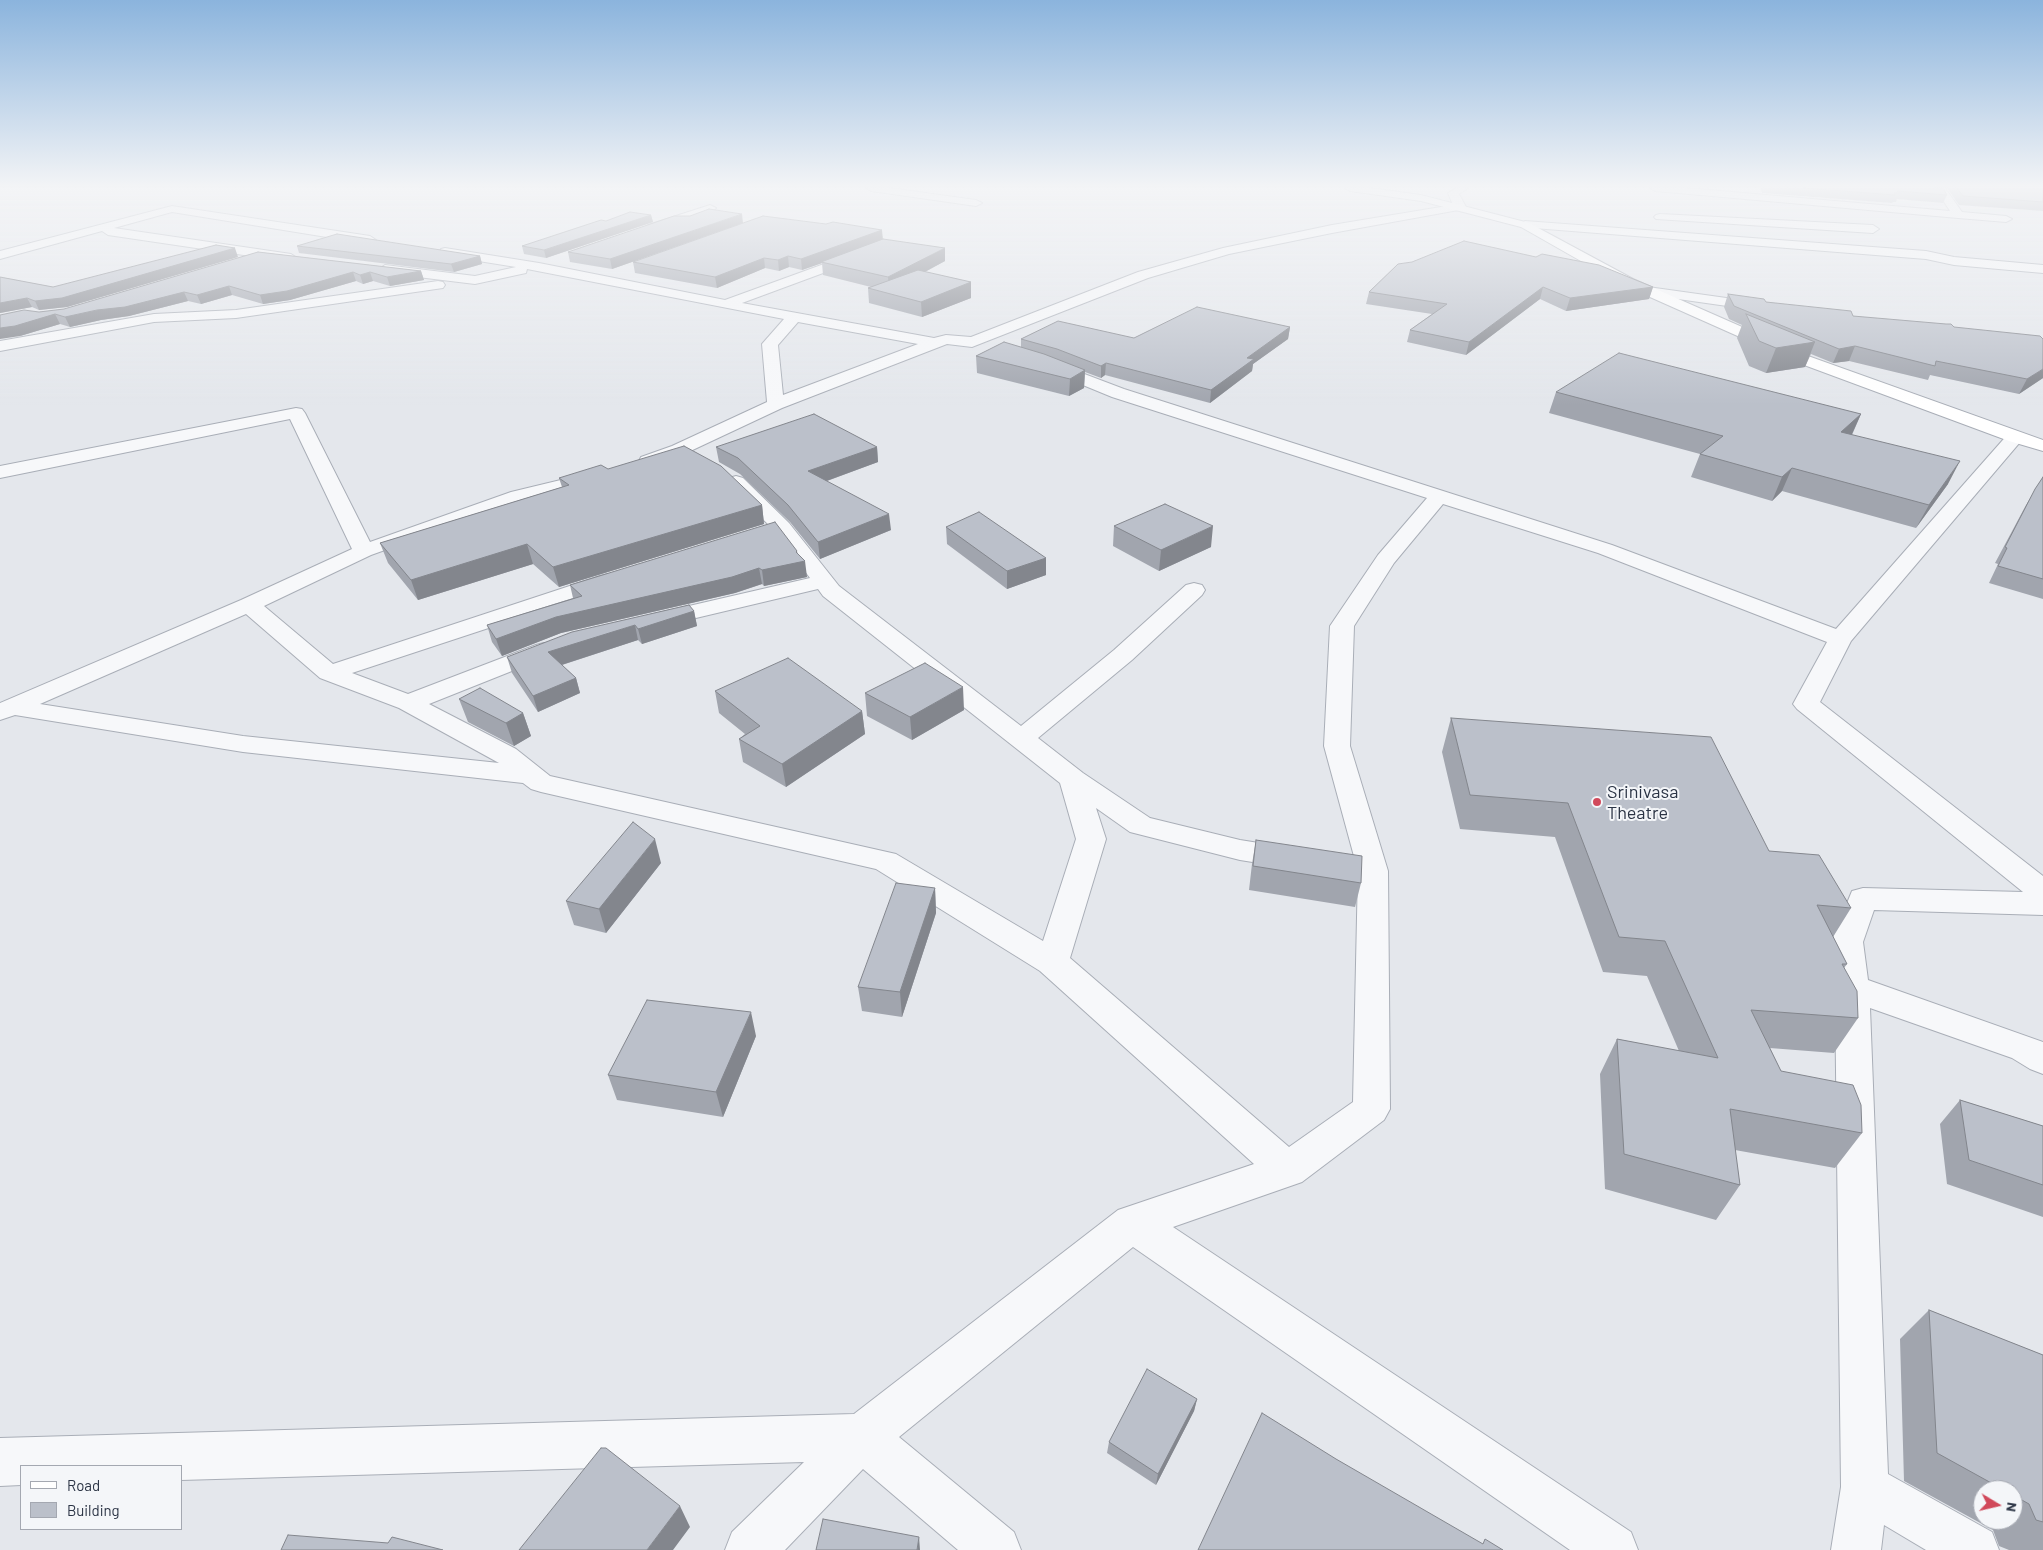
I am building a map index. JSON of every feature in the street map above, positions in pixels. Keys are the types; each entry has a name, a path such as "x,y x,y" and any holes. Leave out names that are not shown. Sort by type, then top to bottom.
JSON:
{"street":[{"path":"239,262 245,260"},
{"path":"495,260 935,343"},
{"path":"0,346 154,318 236,314 475,280 536,267 556,260"},
{"path":"725,304 844,260"},
{"path":"972,342 1143,275 1194,260"},
{"path":"1589,260 1628,282 1802,359 2043,446"},
{"path":"1951,260 2043,269"},
{"path":"370,268 475,280"},
{"path":"600,280 628,270"},
{"path":"1648,291 1776,309"},
{"path":"776,404 770,344 794,317"},
{"path":"628,469 678,450 776,404 946,339 972,342 998,350"},
{"path":"1032,361 1118,393 1605,549 1840,639"},
{"path":"0,472 296,413 364,551"},
{"path":"2015,437 1840,639 1806,704 2043,892"},
{"path":"678,450 732,479 773,530 831,591 1073,779 1140,825 1240,850 1316,862"},
{"path":"6,709 249,604 364,551 518,496 611,474"},
{"path":"750,1550 862,1437 1132,1223 1288,1170 1371,1109 1359,869 1337,746 1342,626 1386,560 1439,496"},
{"path":"329,673 626,575"},
{"path":"634,626 822,582"},
{"path":"1021,739 1123,655 1194,590"},
{"path":"249,604 329,673 408,703 506,755 541,783 884,861 1052,962 1288,1170"},
{"path":"408,703 560,644"},
{"path":"6,709 243,744 532,775"},
{"path":"1052,962 1091,839 1073,779"},
{"path":"1856,1550 1865,1487 1852,988 1847,942 1863,900 2043,904"},
{"path":"1852,988 2024,1048 2043,1059"},
{"path":"1132,1223 1613,1550"},
{"path":"0,1462 862,1437 996,1550"},
{"path":"1865,1487 1974,1550"}],"building":[{"path":"156,260 192,260 62,298 35,301 27,298 0,303 0,277 53,287"},
{"path":"230,260 329,260 421,271 387,277 370,272 360,275 353,272 287,291 260,295 229,286 197,295 184,292 125,307 97,310 65,317 55,314 15,326 0,328 0,315 24,310 39,312 64,309"},
{"path":"420,260 464,260 451,264"},
{"path":"638,260 758,260 715,277 633,262"},
{"path":"825,260 921,260 888,277 821,262"},
{"path":"1416,260 1575,260 1599,265 1653,287 1570,298 1543,287 1469,342 1410,330 1447,304 1369,292 1398,264"},
{"path":"918,270 971,282 921,302 868,288"},
{"path":"1728,294 1764,299 1766,302 1851,311 1853,316 1951,324 1954,327 2040,336 2043,339 2043,369 2027,379 1936,361 1935,366 1855,346 1839,349 1734,306"},
{"path":"1197,307 1290,327 1247,358 1254,359 1211,390 1106,363 1101,366 1057,349 1021,339 1058,321 1134,338"},
{"path":"1746,314 1815,342 1776,348 1759,341"},
{"path":"1004,342 1044,354 1085,370 1070,379 976,356"},
{"path":"1619,353 1861,414 1841,432 1960,461 1929,505 1792,468 1782,477 1700,454 1723,436 1556,392"},
{"path":"814,414 877,447 808,471 889,514 818,542 788,505 738,458 716,447"},
{"path":"684,446 721,466 762,505 553,567 527,544 411,580 380,543 569,485 559,478 601,465 608,469"},
{"path":"2043,477 2043,579 1998,566 2007,548 2005,547"},
{"path":"1165,504 1213,526 1161,550 1114,526"},
{"path":"979,512 1046,558 1007,571 946,527"},
{"path":"775,522 796,552 805,561 762,570 759,568 732,577 556,617 496,639 487,625 582,596 570,585"},
{"path":"689,605 694,611 638,629 635,625 548,652 576,678 533,696 507,657 572,632"},
{"path":"788,658 862,711 782,764 739,739 760,726 715,691"},
{"path":"925,663 963,687 910,717 865,693"},
{"path":"480,688 523,713 506,723 459,699"},
{"path":"1451,718 1711,737 1769,851 1819,855 1851,908 1817,905 1847,964 1842,964 1857,991 1858,1018 1751,1010 1781,1071 1853,1085 1861,1105 1862,1133 1730,1109 1740,1185 1624,1154 1617,1039 1718,1058 1665,941 1619,937 1568,803 1470,795"},
{"path":"633,822 655,839 599,909 566,901"},
{"path":"1256,840 1362,856 1361,883 1253,866"},
{"path":"896,883 935,888 900,992 858,987"},
{"path":"647,1000 751,1012 716,1092 608,1075"},
{"path":"1960,1100 2043,1126 2043,1185 1969,1160"},
{"path":"1929,1310 2043,1355 2043,1522 2036,1520 2029,1504 2023,1501 2023,1480 1986,1480 1937,1453"},
{"path":"1147,1369 1197,1399 1158,1474 1109,1442"},
{"path":"1262,1413 1336,1459 1483,1544 1485,1539 1503,1550 1198,1550"},
{"path":"601,1448 606,1448 680,1506 647,1550 519,1550"},
{"path":"823,1519 919,1537 917,1550 816,1550"},
{"path":"288,1535 388,1543 392,1537 443,1550 281,1550"}],"place":[{"name":"Srinivasa Theatre","path":"1597,802"}]}
